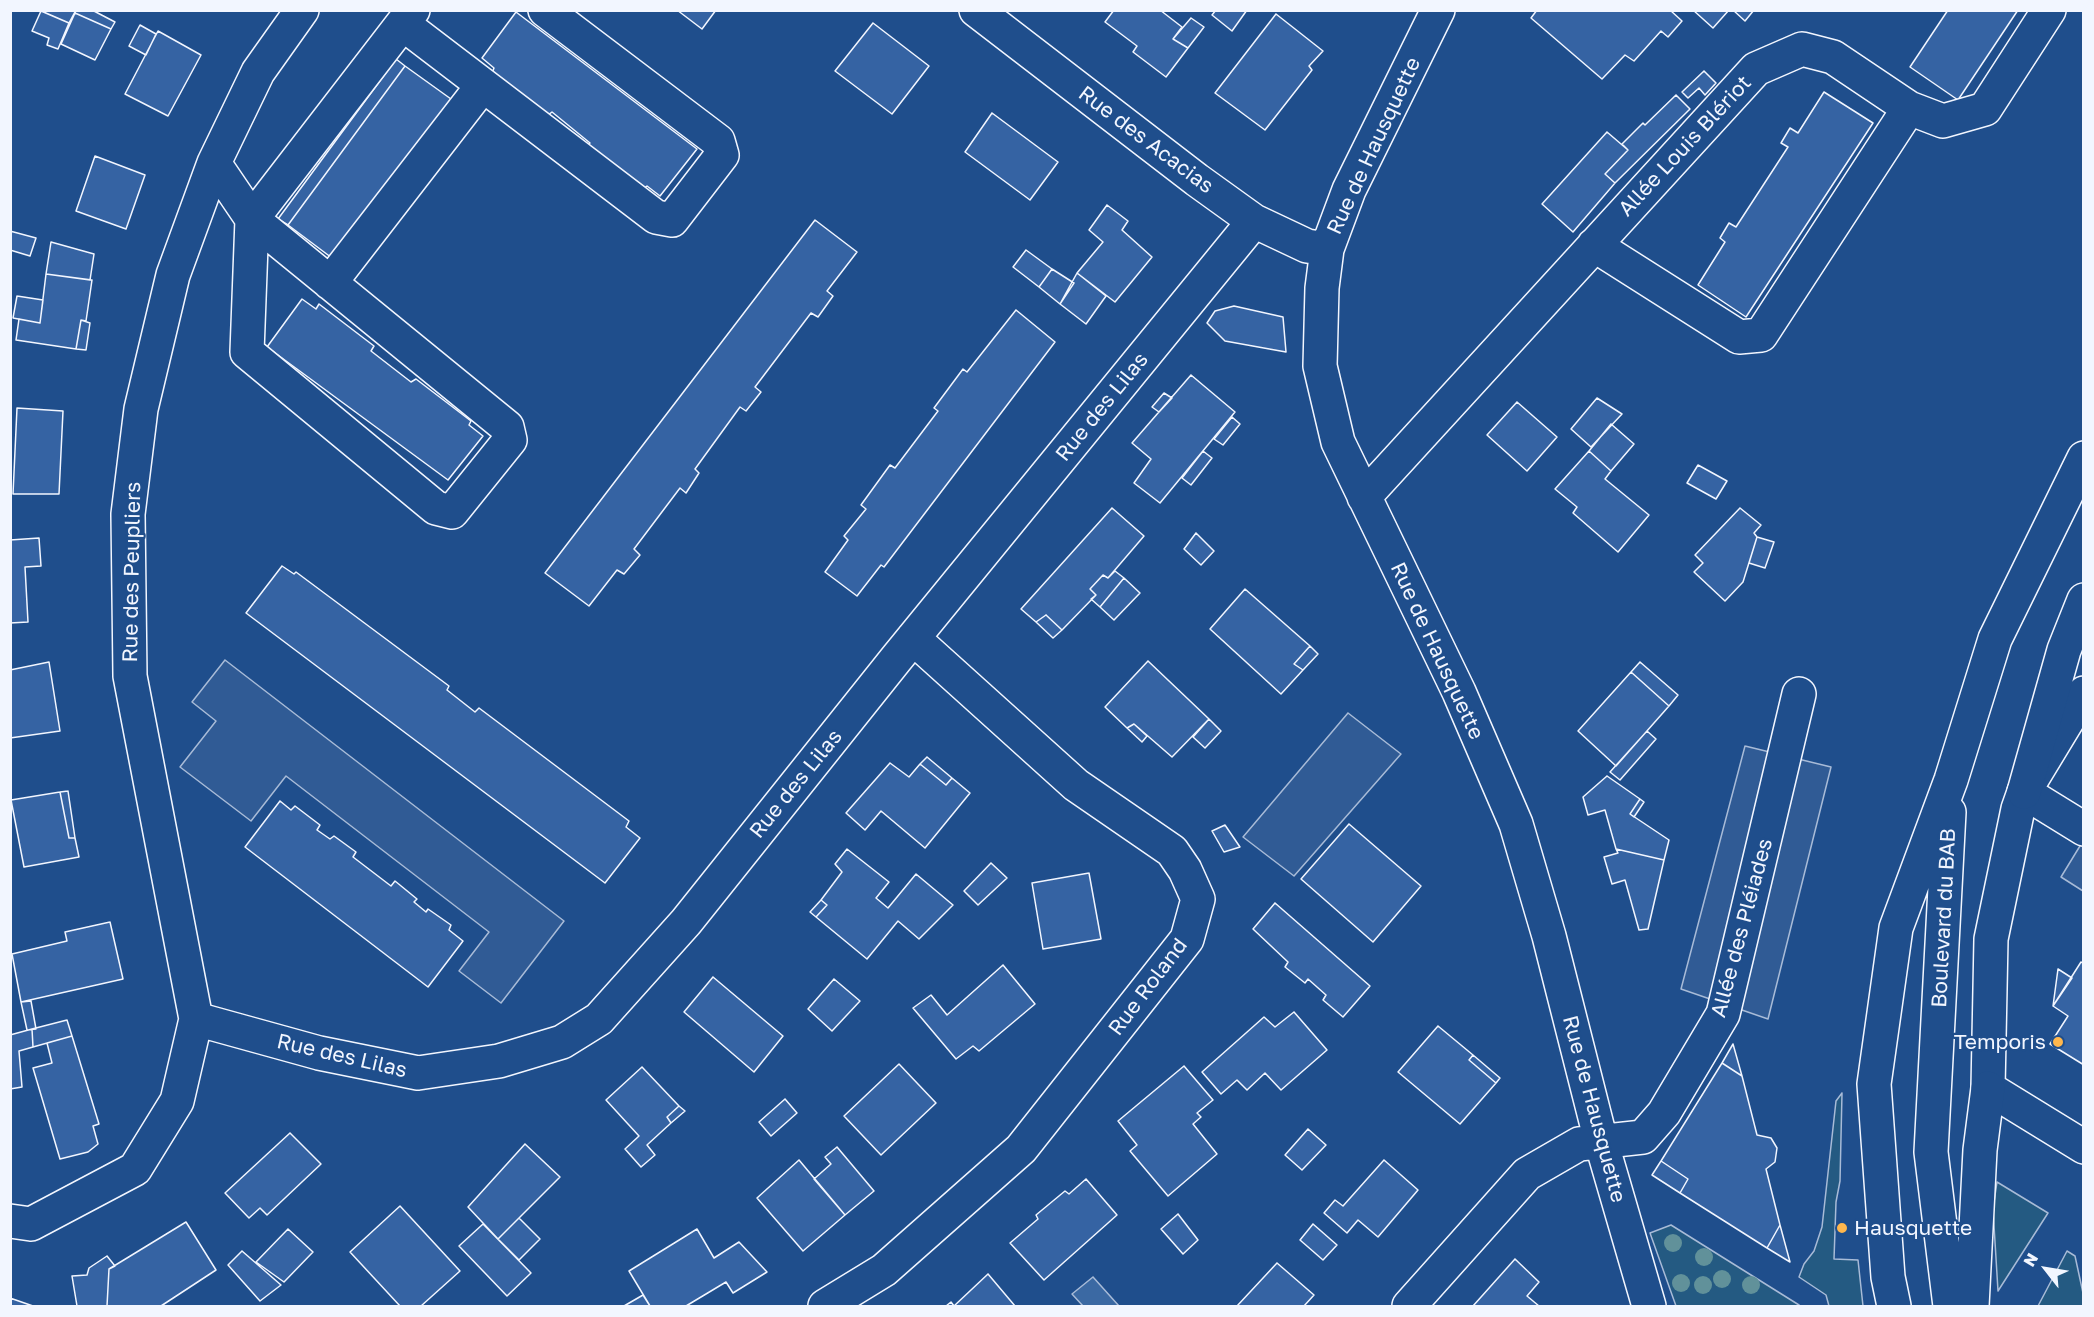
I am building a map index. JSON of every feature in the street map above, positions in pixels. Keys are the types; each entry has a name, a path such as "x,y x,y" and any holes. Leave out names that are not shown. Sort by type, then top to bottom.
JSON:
{"street":[{"name":"Rue des Peupliers","path":"196,1019 130,676 128,514 141,409 173,275 214,164 258,72 302,10"},
{"path":"214,164 252,219 507,427 510,440 452,512 436,508 247,352 252,219 408,17 483,85 656,217 672,220 722,154 718,141 545,10"},
{"name":"Rue des Acacias","path":"976,10 1197,180 1254,220 1307,246 1327,249"},
{"name":"Rue de Hausquette","path":"1438,10 1349,190 1327,249 1322,288 1320,366 1338,442 1459,692 1516,824 1550,936 1601,1141 1649,1306"},
{"name":"Allée Louis Blériot","path":"1364,497 1756,69 1802,49 1833,57 1909,108 1943,121 1985,109 2049,10"},
{"path":"330,283 483,85"},
{"path":"1594,245 1739,337 1761,335 1909,108"},
{"name":"Rue des Lilas","path":"196,1019 319,1053 418,1073 499,1061 562,1042 599,1020 686,922 1254,220"},
{"name":"Boulevard du BAB","path":"1894,1306 1888,1277 1874,1084 1896,928 1951,780 1995,639 2084,458"},
{"path":"1972,1306 1980,1150 1988,1088 1992,939 2024,792 2064,650 2084,600"},
{"name":"Rue Roland","path":"825,1306 884,1270 1021,1149 1187,939 1197,899 1185,870 1172,851 1076,785 914,638"},
{"name":"Allée des Pléiades","path":"1601,1141 1643,1137 1664,1113 1724,1014 1800,693"},
{"path":"2024,792 2084,693"},
{"name":"Boulevard du BAB","path":"1950,1306 1931,1152 1951,780"},
{"path":"2024,792 2084,829"},
{"path":"10,1221 31,1224 135,1169 177,1101 196,1019"},
{"path":"1988,1088 2084,1147"},
{"path":"1409,1306 1527,1174 1579,1144 1601,1141"}],"shaded area":[{"path":"225,660 564,921 501,1003 459,971 489,932 286,776 251,821 180,767 216,721 192,702"},
{"path":"1348,713 1401,754 1294,876 1243,837"},
{"path":"1745,746 1831,767 1768,1019 1681,989"},
{"path":"2083,841 2083,891 2061,877"},
{"path":"1842,1093 1840,1181 1836,1202 1834,1259 1858,1260 1863,1306 1829,1306 1826,1295 1799,1277 1804,1264 1814,1251 1822,1227 1836,1101"},
{"path":"1997,1182 2048,1213 1998,1291 1993,1209"},
{"path":"1671,1225 1800,1306 1676,1306 1650,1233"},
{"path":"2067,1251 2075,1256 2083,1293 2083,1306 2038,1306"},
{"path":"1093,1277 1119,1306 1083,1306 1072,1294"}],"building":[{"path":"39,10 76,10 69,23"},
{"path":"76,10 92,10 115,22 111,29 75,13"},
{"path":"677,10 716,10 702,29"},
{"path":"1114,10 1160,10 1182,27 1173,39 1188,48 1166,77 1133,52 1137,46 1105,22"},
{"path":"1216,10 1247,10 1232,31 1212,15"},
{"path":"1537,10 1670,10 1682,21 1668,37 1661,31 1634,61 1625,55 1602,79 1531,18"},
{"path":"1693,10 1729,10 1713,28"},
{"path":"1733,10 1754,10 1745,21"},
{"path":"1948,10 2018,10 1958,100 1910,67"},
{"path":"41,11 69,23 58,49 47,45 49,38 32,31"},
{"path":"516,12 697,149 660,196 647,186 643,189 587,146 590,143 552,112 547,116 492,73 494,68 482,58"},
{"path":"75,13 111,29 95,60 61,44"},
{"path":"1276,14 1323,51 1309,66 1312,70 1265,130 1215,93"},
{"path":"1191,18 1204,27 1188,48 1173,39"},
{"path":"873,23 929,66 892,114 835,71"},
{"path":"140,25 156,34 146,55 129,46"},
{"path":"158,31 201,55 168,116 125,94"},
{"path":"396,59 405,66 288,225 278,219"},
{"path":"405,66 451,99 332,258 288,225"},
{"path":"1704,71 1716,83 1705,95 1699,88 1688,98 1682,92"},
{"path":"1824,92 1873,123 1746,317 1698,285 1725,242 1720,238 1729,223 1736,227 1788,147 1781,143 1790,128 1798,133"},
{"path":"1676,95 1690,109 1615,183 1605,174 1628,150 1622,144"},
{"path":"992,113 1058,162 1030,200 965,152"},
{"path":"1607,132 1628,150 1605,174 1615,183 1573,232 1542,204"},
{"path":"95,156 145,175 126,229 76,211"},
{"path":"1107,205 1128,221 1122,230 1152,257 1115,302 1077,273 1103,242 1089,230"},
{"path":"815,220 857,252 827,291 833,296 818,317 811,313 755,387 761,392 746,411 740,407 695,469 699,473 686,493 680,488 634,549 640,555 624,574 617,570 589,606 545,573"},
{"path":"10,231 36,238 30,256 10,250"},
{"path":"51,242 94,254 90,280 46,274"},
{"path":"1026,250 1052,269 1039,287 1013,267"},
{"path":"1052,269 1074,283 1060,304 1039,287"},
{"path":"1077,273 1106,296 1086,324 1060,304"},
{"path":"46,274 92,280 86,321 81,320 76,349 16,340 19,319 40,323"},
{"path":"17,296 43,300 40,323 13,318"},
{"path":"302,299 316,309 319,304 374,346 371,351 411,382 416,379 471,421 469,425 483,436 448,480 267,347"},
{"path":"1234,306 1283,317 1286,352 1225,341 1207,323 1215,311"},
{"path":"1016,310 1055,342 884,567 881,565 857,596 825,572 848,540 844,536 866,509 861,505 890,465 895,468 938,411 934,408 963,369 967,372"},
{"path":"81,320 90,323 86,350 76,349"},
{"path":"1191,375 1235,412 1160,503 1134,483 1151,459 1132,443"},
{"path":"1164,393 1172,398 1159,412 1152,407"},
{"path":"1597,398 1622,414 1591,447 1571,429"},
{"path":"1517,402 1557,437 1527,471 1487,435"},
{"path":"17,408 63,411 59,494 13,494"},
{"path":"1232,417 1240,424 1223,445 1214,439"},
{"path":"1611,424 1634,444 1611,471 1589,451"},
{"path":"1203,451 1212,458 1191,485 1182,478"},
{"path":"1589,451 1611,471 1605,479 1649,515 1618,552 1573,513 1577,507 1555,489"},
{"path":"1698,465 1727,481 1716,499 1687,483"},
{"path":"1112,508 1144,536 1108,578 1103,575 1090,589 1096,595 1062,630 1046,615 1036,622 1021,609"},
{"path":"1740,508 1761,525 1754,533 1757,537 1743,582 1725,601 1694,572 1703,563 1695,555"},
{"path":"1196,533 1214,551 1201,565 1184,549"},
{"path":"1757,537 1774,542 1765,568 1749,563"},
{"path":"39,538 41,566 25,567 28,622 10,623 10,540"},
{"path":"282,566 294,574 296,572 449,686 447,690 475,712 479,708 629,821 626,827 640,838 605,883 246,613"},
{"path":"1115,571 1124,578 1100,607 1091,599 1096,595 1090,589 1103,575 1108,578"},
{"path":"1124,578 1140,593 1114,620 1100,607"},
{"path":"1245,589 1310,646 1294,664 1303,670 1281,694 1210,629"},
{"path":"1046,615 1062,630 1053,638 1036,622"},
{"path":"1310,646 1318,654 1303,670 1294,664"},
{"path":"1148,661 1209,719 1172,757 1134,724 1127,728 1105,707"},
{"path":"49,662 60,731 10,738 10,670"},
{"path":"1640,662 1678,695 1669,706 1631,672"},
{"path":"1631,672 1669,706 1616,766 1578,731"},
{"path":"1209,719 1221,731 1205,748 1193,737"},
{"path":"1134,724 1147,736 1142,742 1127,728"},
{"path":"1647,731 1656,739 1620,780 1610,772"},
{"path":"927,757 952,778 946,785 920,764"},
{"path":"890,763 909,777 920,764 946,785 952,778 970,793 925,848 881,811 865,830 846,813"},
{"path":"1607,776 1640,799 1630,814 1669,840 1664,860 1616,849 1605,810 1588,815 1583,797"},
{"path":"68,791 75,838 69,838 60,792"},
{"path":"60,792 69,838 75,838 79,857 24,867 11,800"},
{"path":"1640,799 1644,802 1634,817 1630,814"},
{"path":"280,801 291,810 295,806 320,825 317,830 330,839 334,836 356,852 353,857 391,886 395,881 417,899 414,902 426,912 428,909 451,925 449,930 463,941 428,987 245,847"},
{"path":"1349,824 1421,886 1373,942 1301,879"},
{"path":"1225,825 1240,847 1224,852 1212,831"},
{"path":"847,849 889,882 876,898 888,908 916,874 953,905 919,939 898,921 867,959 816,917 827,905 821,900 842,872 835,864"},
{"path":"1616,849 1664,860 1648,929 1639,930 1625,880 1612,884 1604,857 1618,853"},
{"path":"991,863 1007,878 978,905 964,891"},
{"path":"1089,873 1101,939 1043,949 1032,883"},
{"path":"821,900 827,905 816,917 810,912"},
{"path":"1275,903 1370,986 1343,1017 1323,1000 1326,995 1308,979 1305,983 1285,967 1288,962 1253,929"},
{"path":"110,922 123,979 21,1002 12,954 67,941 65,932"},
{"path":"2081,962 2084,964 2084,1065 2050,1044 2068,1016 2053,1006"},
{"path":"1003,965 1035,1004 979,1051 973,1046 956,1059 913,1008 931,995 947,1015"},
{"path":"2058,969 2072,978 2053,1006"},
{"path":"713,977 783,1036 754,1072 684,1012"},
{"path":"834,979 860,1001 832,1031 808,1009"},
{"path":"31,1001 36,1029 27,1030 21,1002"},
{"path":"1294,1012 1327,1050 1281,1090 1265,1073 1247,1090 1237,1080 1221,1094 1202,1072 1264,1017 1275,1027"},
{"path":"67,1020 72,1036 33,1047 32,1029"},
{"path":"1438,1026 1473,1055 1469,1060 1496,1083 1460,1124 1398,1072"},
{"path":"32,1029 33,1047 19,1051 22,1087 10,1089 10,1035"},
{"path":"72,1036 99,1124 93,1126 98,1144 88,1152 60,1159 33,1068 52,1063 47,1043"},
{"path":"1733,1044 1742,1076 1722,1063"},
{"path":"1473,1055 1500,1078 1496,1083 1469,1060"},
{"path":"1722,1063 1742,1076 1757,1135 1771,1138 1777,1148 1775,1162 1766,1169 1780,1225 1767,1248 1680,1193 1688,1179 1661,1161"},
{"path":"899,1064 936,1103 881,1155 844,1116"},
{"path":"1184,1066 1213,1100 1197,1113 1201,1117 1193,1124 1217,1154 1168,1196 1130,1151 1137,1145 1118,1121"},
{"path":"642,1067 679,1106 667,1117 671,1123 647,1145 655,1155 641,1167 625,1149 639,1136 606,1100"},
{"path":"785,1099 797,1113 771,1136 759,1122"},
{"path":"679,1106 685,1111 671,1123 667,1117"},
{"path":"1308,1129 1326,1145 1302,1170 1285,1155"},
{"path":"290,1133 321,1164 267,1215 260,1208 249,1218 225,1193"},
{"path":"525,1144 560,1177 498,1239 468,1207"},
{"path":"837,1147 874,1191 845,1215 814,1179 831,1164 825,1157"},
{"path":"799,1160 845,1215 803,1251 757,1198"},
{"path":"1384,1160 1418,1190 1378,1237 1358,1220 1347,1233 1324,1213 1335,1200 1343,1206"},
{"path":"1661,1161 1688,1179 1680,1193 1652,1175"},
{"path":"1086,1179 1117,1215 1044,1280 1010,1243 1038,1219 1036,1215 1065,1191 1069,1194"},
{"path":"400,1206 460,1271 421,1306 400,1306 350,1252"},
{"path":"1178,1214 1198,1240 1183,1254 1161,1229"},
{"path":"519,1218 540,1239 519,1260 498,1239"},
{"path":"186,1222 216,1270 161,1306 107,1306 109,1269"},
{"path":"483,1224 531,1273 507,1296 459,1246"},
{"path":"1313,1224 1337,1245 1323,1260 1300,1240"},
{"path":"1780,1225 1790,1262 1767,1248"},
{"path":"288,1229 313,1252 284,1282 256,1262"},
{"path":"697,1229 714,1258 739,1242 767,1272 733,1293 726,1282 686,1306 650,1306 629,1271"},
{"path":"242,1251 281,1285 260,1301 228,1265"},
{"path":"107,1256 115,1266 109,1269 107,1306 77,1306 72,1276 87,1275 89,1268"},
{"path":"1515,1259 1539,1282 1527,1296 1539,1306 1473,1306"},
{"path":"1277,1263 1314,1295 1304,1306 1237,1306"},
{"path":"988,1274 1015,1306 954,1306"},
{"path":"643,1295 650,1306 624,1306"},
{"path":"10,1298 33,1306 10,1306"}],"place":[{"name":"Temporis","path":"2058,1042"},
{"name":"Hausquette","path":"1842,1228"}]}
